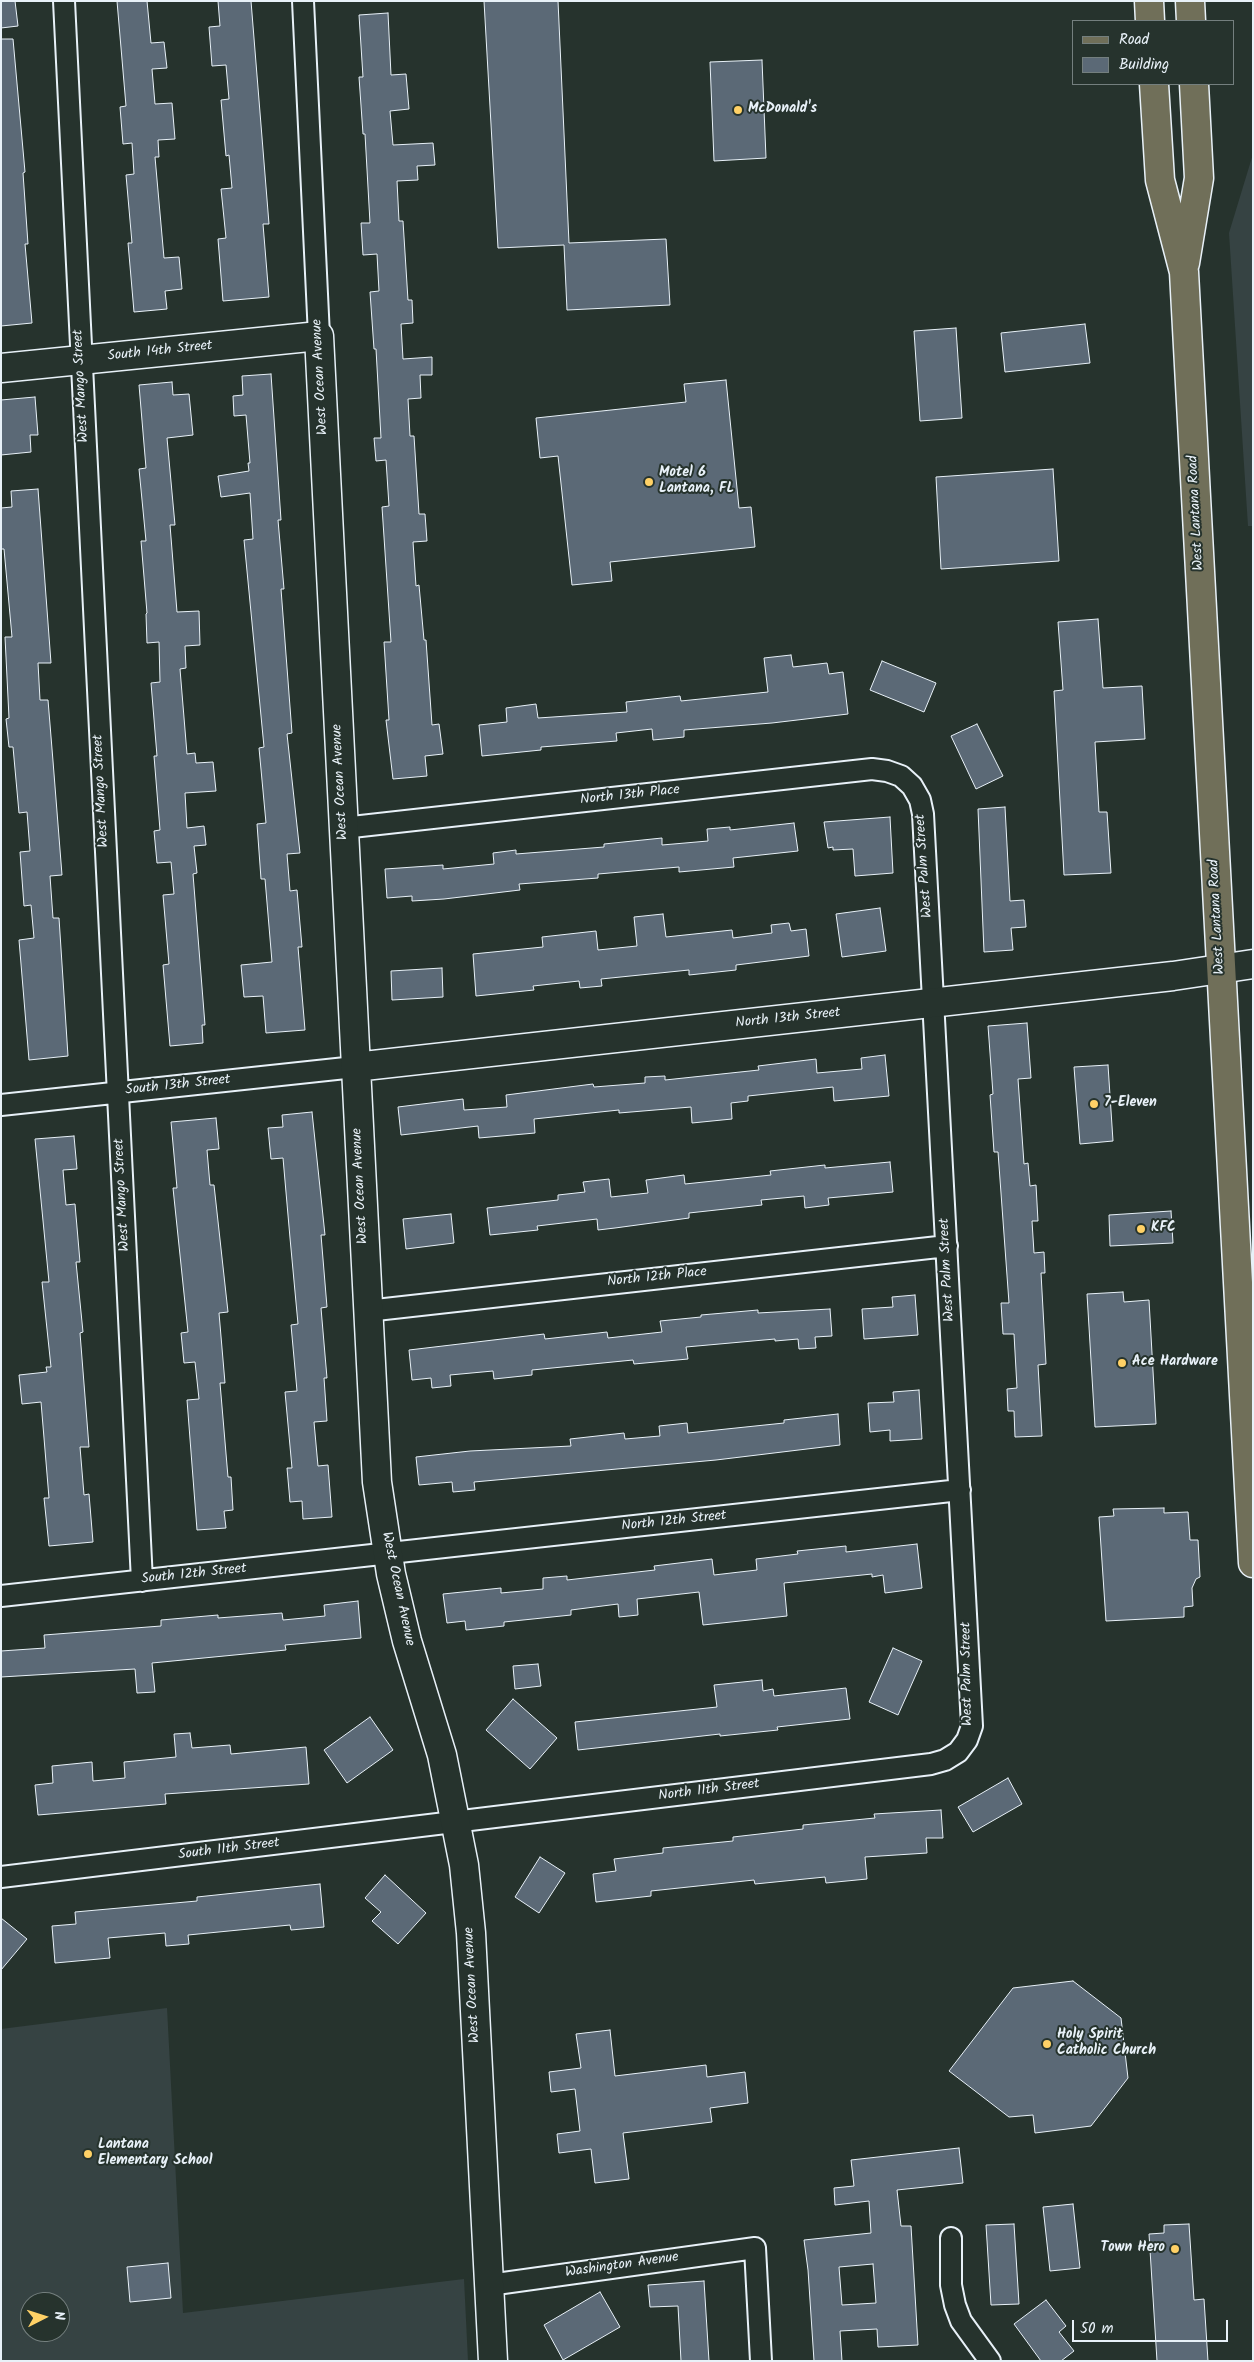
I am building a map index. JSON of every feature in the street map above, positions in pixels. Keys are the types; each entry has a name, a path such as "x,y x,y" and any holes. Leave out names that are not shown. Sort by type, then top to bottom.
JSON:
{"main road":[{"path":"1149,1 1150,20"},
{"path":"1190,1 1191,20"},
{"name":"West Lantana Road","path":"1154,85 1160,180 1184,272 1221,969 1246,1313 1253,1563"},
{"name":"West Lantana Road","path":"1184,272 1200,178 1194,85"}],"street":[{"name":"West Mango Street","path":"64,1 142,1581"},
{"name":"West Ocean Avenue","path":"303,1 377,1482 387,1554 407,1641 442,1755 457,1822 471,1933 493,2361"},
{"name":"South 14th Street","path":"1,368 319,336"},
{"name":"North 13th Place","path":"343,828 872,769 887,771 901,776 912,786"},
{"name":"West Palm Street","path":"912,786 920,800 923,814 972,1726 967,1740 958,1752"},
{"name":"North 13th Street","path":"355,1066 1173,976 1253,964"},
{"name":"South 13th Street","path":"1,1105 355,1066"},
{"name":"North 12th Place","path":"367,1310 947,1246"},
{"name":"North 12th Street","path":"387,1554 960,1490"},
{"name":"South 12th Street","path":"1,1596 387,1554"},
{"name":"North 11th Street","path":"457,1822 931,1764 945,1760 958,1752"},
{"name":"South 11th Street","path":"1,1877 457,1822"},
{"path":"951,2238 952,2285 960,2321 990,2361"},
{"name":"Washington Avenue","path":"489,2285 755,2248 761,2361"}],"shaded area":[{"path":"1253,154 1253,526 1248,526 1229,233"},
{"name":"Lantana Elementary School","path":"167,2008 183,2313 464,2279 468,2361 1,2361 1,2029"}],"building":[{"path":"1,1 15,1 18,26 1,28"},
{"path":"117,1 147,1 151,43 164,42 167,68 152,69 155,104 172,103 175,139 158,140 159,157 155,157 164,258 179,257 182,289 165,291 167,309 134,312 128,243 132,243 126,175 134,174 132,143 123,144 120,107 126,106"},
{"path":"218,1 251,1 269,224 263,224 269,297 223,301 218,239 226,238 221,189 232,188 229,155 226,156 221,100 229,99 226,65 212,66 209,27 220,26"},
{"path":"484,1 558,1 569,243 666,239 670,305 567,310 564,245 498,248"},
{"path":"388,13 391,75 406,74 409,109 390,111 393,145 433,143 435,165 417,166 418,180 397,181 399,221 403,221 408,300 412,300 413,323 401,324 403,359 432,357 432,375 420,375 421,398 408,399 410,436 414,436 419,514 425,514 427,541 413,542 416,586 419,585 424,640 426,640 432,725 439,724 443,754 425,756 427,776 393,779 386,720 389,720 384,642 391,642 382,507 389,506 386,460 376,461 374,438 381,438 376,349 374,349 370,292 379,291 377,254 363,255 361,223 370,223 365,134 363,134 359,77 363,77 359,15"},
{"path":"1,39 13,39 25,172 23,173 28,244 25,244 32,323 1,326"},
{"name":"McDonald's","path":"762,60 766,158 714,161 710,62"},
{"path":"1085,324 1090,363 1005,372 1001,333"},
{"path":"956,328 962,418 920,421 914,331"},
{"path":"271,374 281,520 278,520 284,589 281,589 292,733 287,734 300,853 287,854 290,891 297,890 302,947 298,947 305,1030 266,1033 263,996 244,997 241,965 272,962 265,879 261,879 257,824 266,823 259,748 264,747 244,540 253,539 250,493 221,497 218,476 249,471 246,415 234,416 233,396 243,395 242,376"},
{"name":"Motel 6 Lantana, FL","path":"726,380 739,508 751,507 755,547 610,562 612,581 572,585 558,456 540,458 536,418 686,402 684,384"},
{"path":"172,382 173,395 189,394 193,435 167,438 175,525 170,525 177,612 199,611 200,645 185,646 186,668 180,669 187,754 195,753 196,763 213,762 216,791 185,793 187,828 204,826 206,845 194,846 197,873 193,874 205,1025 202,1025 203,1043 170,1046 163,965 169,964 163,895 174,894 171,862 157,863 154,831 160,830 154,756 157,756 151,683 160,682 159,642 147,643 147,613 141,541 146,541 139,469 146,468 139,385"},
{"path":"35,397 38,435 30,435 31,452 1,455 1,400"},
{"path":"1053,469 1059,561 941,569 936,477"},
{"path":"38,489 51,663 38,663 40,700 48,700 62,875 50,876 53,918 59,918 68,1056 29,1060 19,940 34,938 31,905 24,906 20,852 30,851 27,812 19,813 13,747 9,747 6,719 9,718 5,637 12,637 4,549 1,549 1,508 12,507 11,491"},
{"path":"1098,619 1103,688 1142,686 1145,739 1095,742 1099,812 1107,812 1111,873 1064,875 1054,691 1063,690 1058,622"},
{"path":"791,655 793,667 827,663 829,674 843,672 848,714 772,723 684,730 684,737 653,740 652,729 616,733 617,741 541,747 541,750 482,756 479,725 507,722 506,708 536,704 538,718 627,712 626,702 680,696 681,701 768,692 764,658"},
{"path":"882,661 936,683 924,712 870,690"},
{"path":"977,724 1003,776 976,789 951,736"},
{"path":"1005,807 1010,901 1024,900 1026,927 1011,928 1013,950 984,952 978,809"},
{"path":"890,817 893,873 855,876 853,849 833,850 833,847 828,848 824,822"},
{"path":"794,823 798,851 733,858 734,867 679,872 679,867 598,874 598,878 519,884 520,890 444,899 412,901 412,896 387,898 385,869 443,865 443,869 494,864 493,853 516,850 516,854 604,847 604,844 662,838 662,845 708,841 707,829 730,827 730,830"},
{"path":"880,908 886,951 842,957 836,914"},
{"path":"663,914 666,937 732,930 733,938 772,933 771,925 789,923 791,931 806,929 809,956 736,965 736,970 689,975 689,970 601,979 602,986 580,988 579,981 533,986 534,990 476,996 473,954 543,947 542,937 596,931 598,950 637,946 634,917"},
{"path":"442,968 443,997 392,1000 391,971"},
{"path":"1027,1023 1031,1078 1018,1079 1024,1164 1028,1163 1030,1186 1036,1185 1038,1221 1032,1221 1034,1253 1044,1252 1045,1273 1041,1273 1046,1364 1038,1365 1042,1436 1015,1437 1014,1411 1008,1411 1007,1389 1017,1388 1014,1334 1003,1334 1001,1303 1009,1303 998,1152 994,1152 990,1095 993,1094 988,1026"},
{"path":"885,1055 889,1096 834,1101 833,1087 748,1096 748,1101 731,1103 732,1119 692,1123 691,1107 619,1113 619,1110 534,1119 535,1133 479,1138 478,1126 401,1135 398,1107 463,1099 464,1110 507,1107 506,1095 593,1084 594,1087 645,1083 645,1077 665,1076 665,1080 759,1070 758,1066 816,1059 817,1073 862,1069 861,1058"},
{"name":"7-Eleven","path":"1108,1065 1113,1141 1080,1144 1074,1067"},
{"path":"312,1112 325,1235 321,1235 327,1307 321,1308 327,1378 324,1378 327,1421 314,1422 318,1466 328,1465 332,1517 303,1519 302,1501 290,1502 287,1468 292,1468 285,1392 297,1391 291,1325 298,1324 283,1158 271,1159 268,1128 283,1127 282,1115"},
{"path":"216,1118 219,1149 207,1150 210,1185 214,1185 228,1312 219,1313 225,1383 220,1383 228,1477 231,1477 233,1510 224,1511 226,1528 197,1530 187,1400 199,1399 195,1362 184,1363 181,1333 188,1332 173,1188 177,1188 171,1122"},
{"path":"74,1136 77,1169 63,1170 66,1205 75,1204 80,1262 76,1262 83,1332 80,1333 89,1447 80,1447 84,1495 89,1494 93,1542 49,1546 44,1498 49,1498 41,1402 22,1404 19,1375 47,1372 46,1367 51,1367 42,1282 49,1282 35,1139"},
{"path":"890,1162 893,1192 828,1198 829,1205 805,1208 804,1196 761,1200 762,1205 689,1213 689,1218 615,1228 598,1230 597,1219 537,1226 538,1230 490,1235 487,1208 558,1200 558,1195 585,1192 583,1182 609,1179 611,1197 648,1193 646,1180 684,1175 685,1184 771,1175 770,1171 825,1165 825,1168"},
{"name":"KFC","path":"1171,1211 1173,1243 1110,1246 1109,1215"},
{"path":"451,1214 454,1243 406,1249 403,1219"},
{"name":"Ace Hardware","path":"1123,1292 1124,1302 1149,1300 1156,1424 1095,1427 1087,1294"},
{"path":"915,1295 918,1335 864,1339 862,1309 893,1307 892,1297"},
{"path":"830,1309 832,1336 815,1337 816,1348 799,1349 798,1339 775,1341 775,1339 686,1347 688,1359 634,1364 633,1360 532,1370 532,1375 494,1379 493,1371 450,1375 451,1386 432,1388 431,1378 412,1380 409,1350 544,1334 545,1339 607,1332 608,1338 662,1332 660,1321 701,1317 701,1315 758,1310 758,1313"},
{"path":"919,1390 922,1439 890,1441 890,1430 870,1432 868,1403 894,1402 893,1392"},
{"path":"838,1414 840,1445 716,1460 474,1482 475,1490 453,1492 452,1482 419,1485 416,1457 470,1451 571,1446 570,1439 624,1433 625,1439 660,1436 659,1426 687,1423 688,1433 784,1423 784,1420"},
{"path":"1164,1508 1164,1513 1188,1512 1190,1540 1198,1540 1200,1577 1196,1579 1192,1588 1193,1606 1184,1607 1184,1617 1106,1621 1099,1517 1114,1516 1113,1509"},
{"path":"917,1544 922,1588 885,1593 883,1575 872,1577 872,1574 784,1583 787,1616 703,1625 699,1592 637,1599 638,1615 619,1617 618,1604 571,1610 571,1615 504,1622 504,1626 466,1630 465,1621 447,1623 443,1594 501,1588 501,1593 543,1589 543,1578 567,1576 567,1580 655,1570 654,1566 712,1559 714,1575 757,1570 756,1559 798,1554 797,1551 846,1546 846,1552"},
{"path":"358,1601 361,1638 285,1645 286,1650 152,1663 155,1692 137,1693 135,1669 1,1677 1,1651 45,1648 44,1635 161,1626 161,1620 218,1615 218,1618 282,1613 283,1620 325,1616 324,1605"},
{"path":"893,1648 922,1661 898,1715 869,1702"},
{"path":"538,1664 541,1686 515,1689 513,1666"},
{"path":"762,1680 763,1691 773,1689 774,1696 846,1688 850,1719 777,1727 778,1730 720,1736 720,1734 578,1750 575,1722 717,1707 714,1685"},
{"path":"513,1699 557,1738 530,1769 486,1730"},
{"path":"370,1717 393,1750 347,1783 324,1750"},
{"path":"190,1733 192,1748 230,1745 231,1754 306,1747 309,1784 165,1794 166,1804 38,1815 35,1785 53,1783 52,1766 92,1762 93,1781 125,1778 124,1762 176,1757 174,1734"},
{"path":"1008,1778 1022,1804 973,1832 958,1807"},
{"path":"941,1810 943,1838 926,1838 927,1853 865,1857 867,1879 826,1883 825,1877 755,1884 754,1880 651,1891 651,1896 596,1902 593,1874 616,1871 614,1859 663,1853 663,1848 733,1841 733,1837 803,1829 803,1825 875,1818 874,1814"},
{"path":"540,1857 565,1873 539,1913 515,1897"},
{"path":"385,1875 426,1913 398,1944 372,1921 381,1912 365,1898"},
{"path":"320,1884 324,1927 291,1930 290,1925 188,1935 189,1944 166,1946 165,1933 108,1938 110,1958 55,1963 52,1926 76,1924 75,1912 197,1901 197,1897"},
{"path":"1,1918 27,1939 1,1970"},
{"name":"Holy Spirit Catholic Church","path":"1073,1981 1121,2018 1128,2078 1091,2126 1035,2133 1033,2115 1009,2117 949,2071 1013,1988"},
{"path":"610,2030 615,2076 706,2065 707,2077 745,2072 748,2103 710,2108 712,2122 623,2133 629,2179 595,2183 591,2149 559,2153 557,2134 580,2131 575,2089 551,2092 549,2072 581,2068 576,2034"},
{"path":"959,2148 963,2183 897,2190 901,2226 911,2226 918,2345 878,2347 877,2329 840,2331 842,2361 814,2361 808,2270 804,2240 871,2233 869,2201 835,2205 834,2188 854,2186 851,2160","holes":["873,2264 876,2303 842,2305 839,2267"]},
{"path":"1073,2204 1080,2268 1050,2271 1043,2207"},
{"path":"1014,2224 1019,2304 991,2305 986,2225"},
{"path":"1189,2224 1194,2300 1204,2299 1208,2361 1157,2361 1149,2234 1164,2233 1164,2225"},
{"path":"168,2263 171,2298 130,2302 127,2267"},
{"path":"704,2281 709,2361 681,2361 678,2306 650,2307 648,2285"},
{"path":"600,2292 620,2327 563,2360 544,2325"},
{"path":"1046,2300 1066,2326 1059,2332 1074,2351 1061,2361 1041,2361 1014,2324"}],"place":[{"name":"McDonald's","path":"738,110"},
{"name":"Motel 6 Lantana, FL","path":"649,482"},
{"name":"7-Eleven","path":"1094,1104"},
{"name":"KFC","path":"1141,1229"},
{"name":"Ace Hardware","path":"1122,1363"},
{"name":"Holy Spirit Catholic Church","path":"1047,2044"},
{"name":"Lantana Elementary School","path":"88,2154"},
{"name":"Town Hero","path":"1175,2249"}]}
